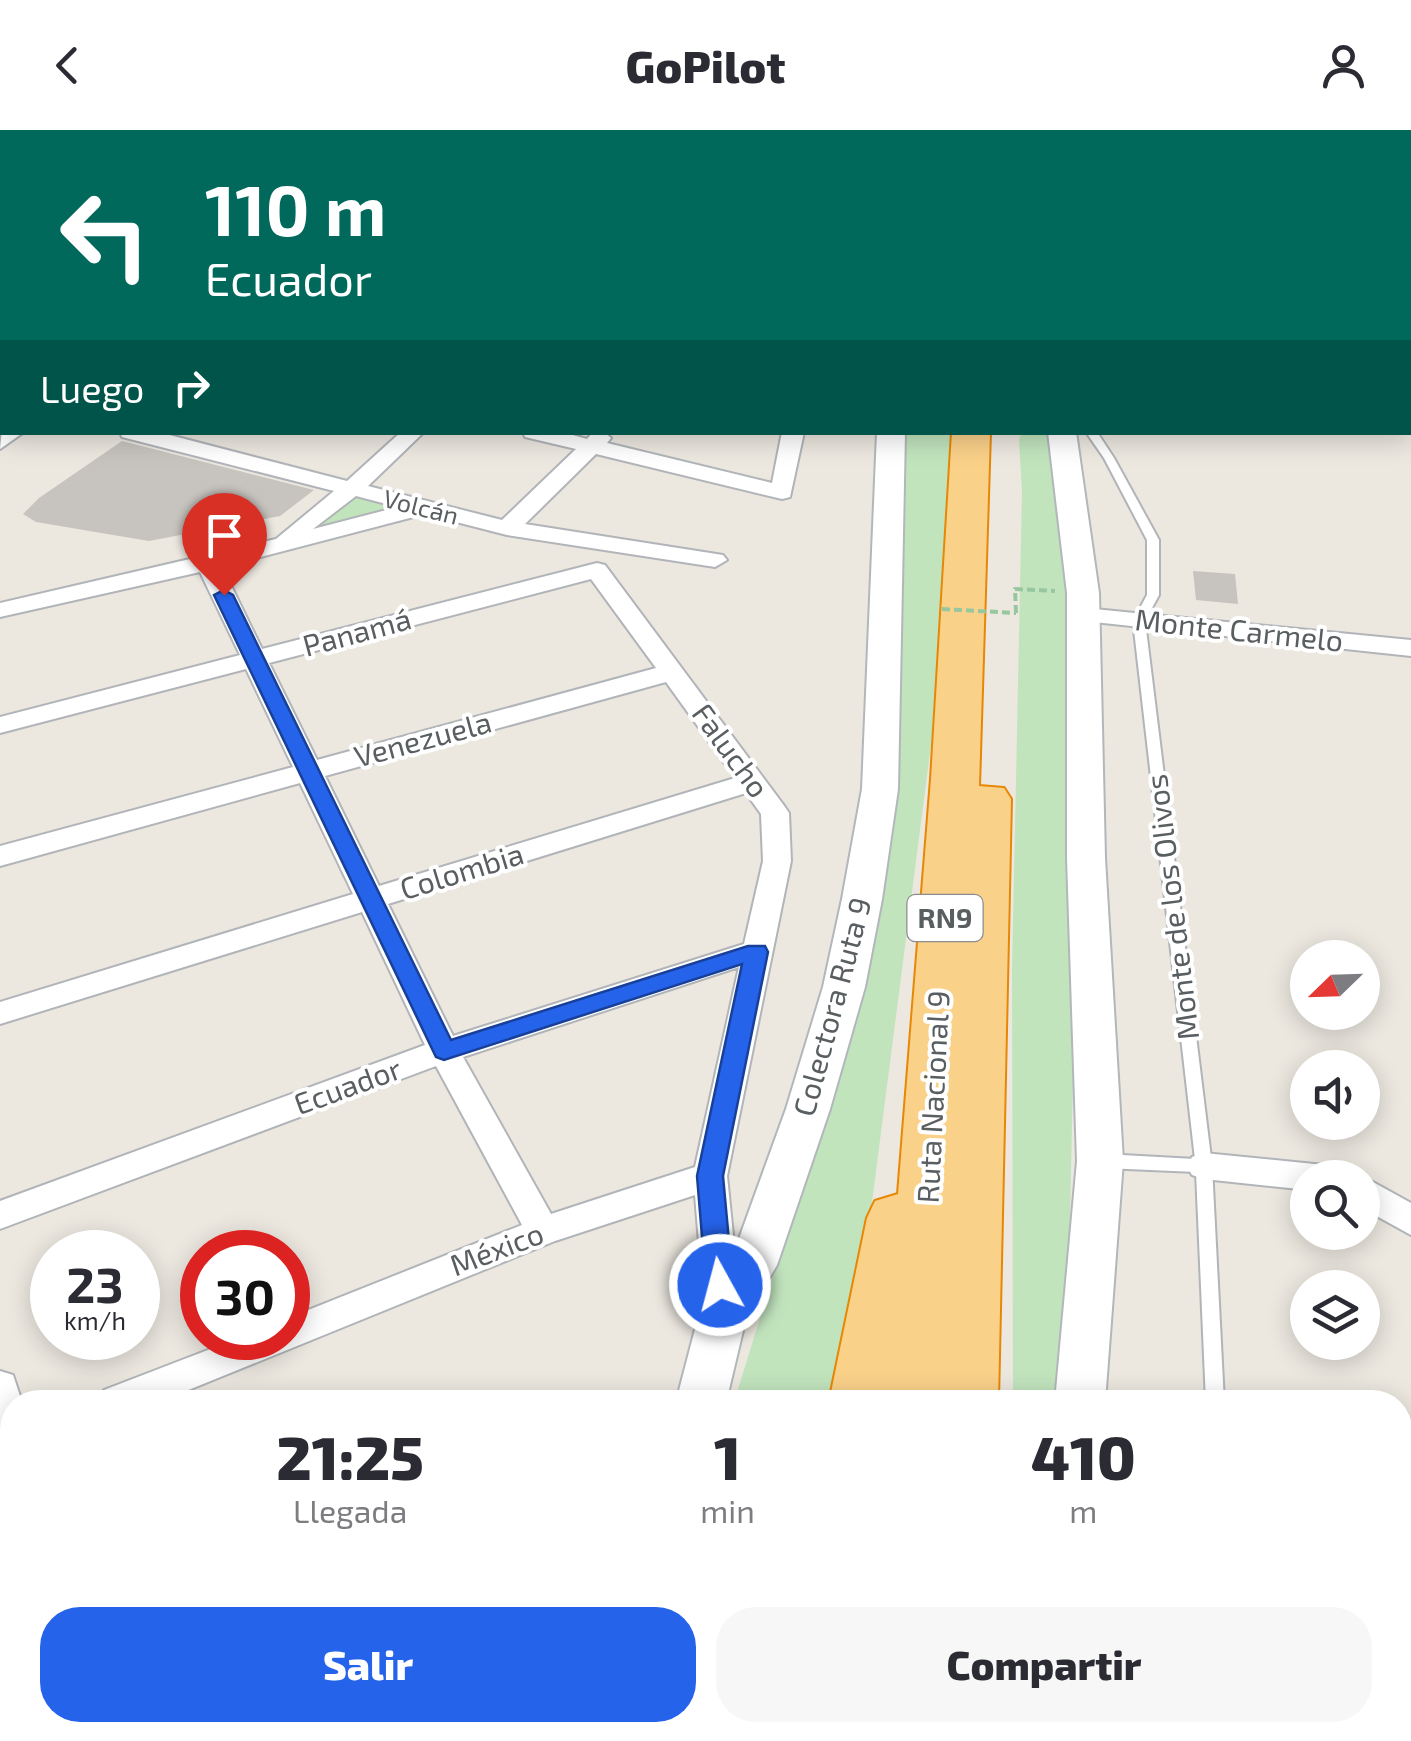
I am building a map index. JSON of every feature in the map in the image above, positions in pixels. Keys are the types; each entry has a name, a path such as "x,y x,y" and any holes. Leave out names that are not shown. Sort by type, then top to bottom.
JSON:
{"highway":[{"name":"Ruta Nacional 9","path":"965,1390 962,975 971,435"},
{"name":"Ruta Nacional 9","path":"915,1390 962,975 998,435"},
{"path":"864,1390 914,1123 918,1063 962,975"},
{"path":"962,975 999,1032 992,1390"}],"street":[{"name":"Volcán","path":"142,435 507,528 716,560"},
{"path":"200,449 216,435"},
{"path":"276,546 351,489 411,435"},
{"path":"557,435 598,440 782,492 793,435"},
{"name":"Colectora Ruta 9","path":"704,1390 723,1314 753,1265 808,1109 844,987 880,789 890,435"},
{"path":"1062,435 1074,603 1100,1161 1081,1390"},
{"path":"507,528 598,440"},
{"path":"0,610 208,563 421,508"},
{"path":"208,563 444,1051 542,1232"},
{"name":"Panamá","path":"0,726 597,570"},
{"name":"Falucho","path":"597,570 775,813 778,861 710,1176 723,1314"},
{"name":"Monte Carmelo","path":"1074,603 1139,621 1403,647"},
{"name":"Venezuela","path":"0,856 672,672"},
{"name":"Colombia","path":"0,1013 752,782"},
{"name":"Ecuador","path":"0,1216 444,1051 756,952"},
{"path":"1204,1166 1290,1175"},
{"name":"México","path":"310,1325 542,1232 710,1176"},
{"path":"1380,1201 1411,1220"},
{"path":"146,1390 222,1360"}],"lane":[{"name":"Monte de los Olivos","path":"1093,435 1152,540 1154,595 1139,621 1204,1166 1213,1390"},
{"path":"1100,1161 1204,1166"}],"path":[{"path":"942,609 1016,613 1016,590 1074,603"}],"green space":[{"path":"902,435 952,435 939,683 851,1365 843,1390 738,1390 844,1047 892,843 900,741"},
{"path":"1020,435 1055,435 1063,477 1080,762 1066,1390 1013,1390 1012,970 1022,491"},
{"path":"353,496 397,509 306,531"}],"building":[{"path":"122,441 314,490 280,516 149,541 36,522 23,514 39,498"},
{"path":"1193,571 1235,574 1238,604 1196,600"}],"route":[{"path":"224,595 444,1051 756,952 710,1176 720,1285"}]}
